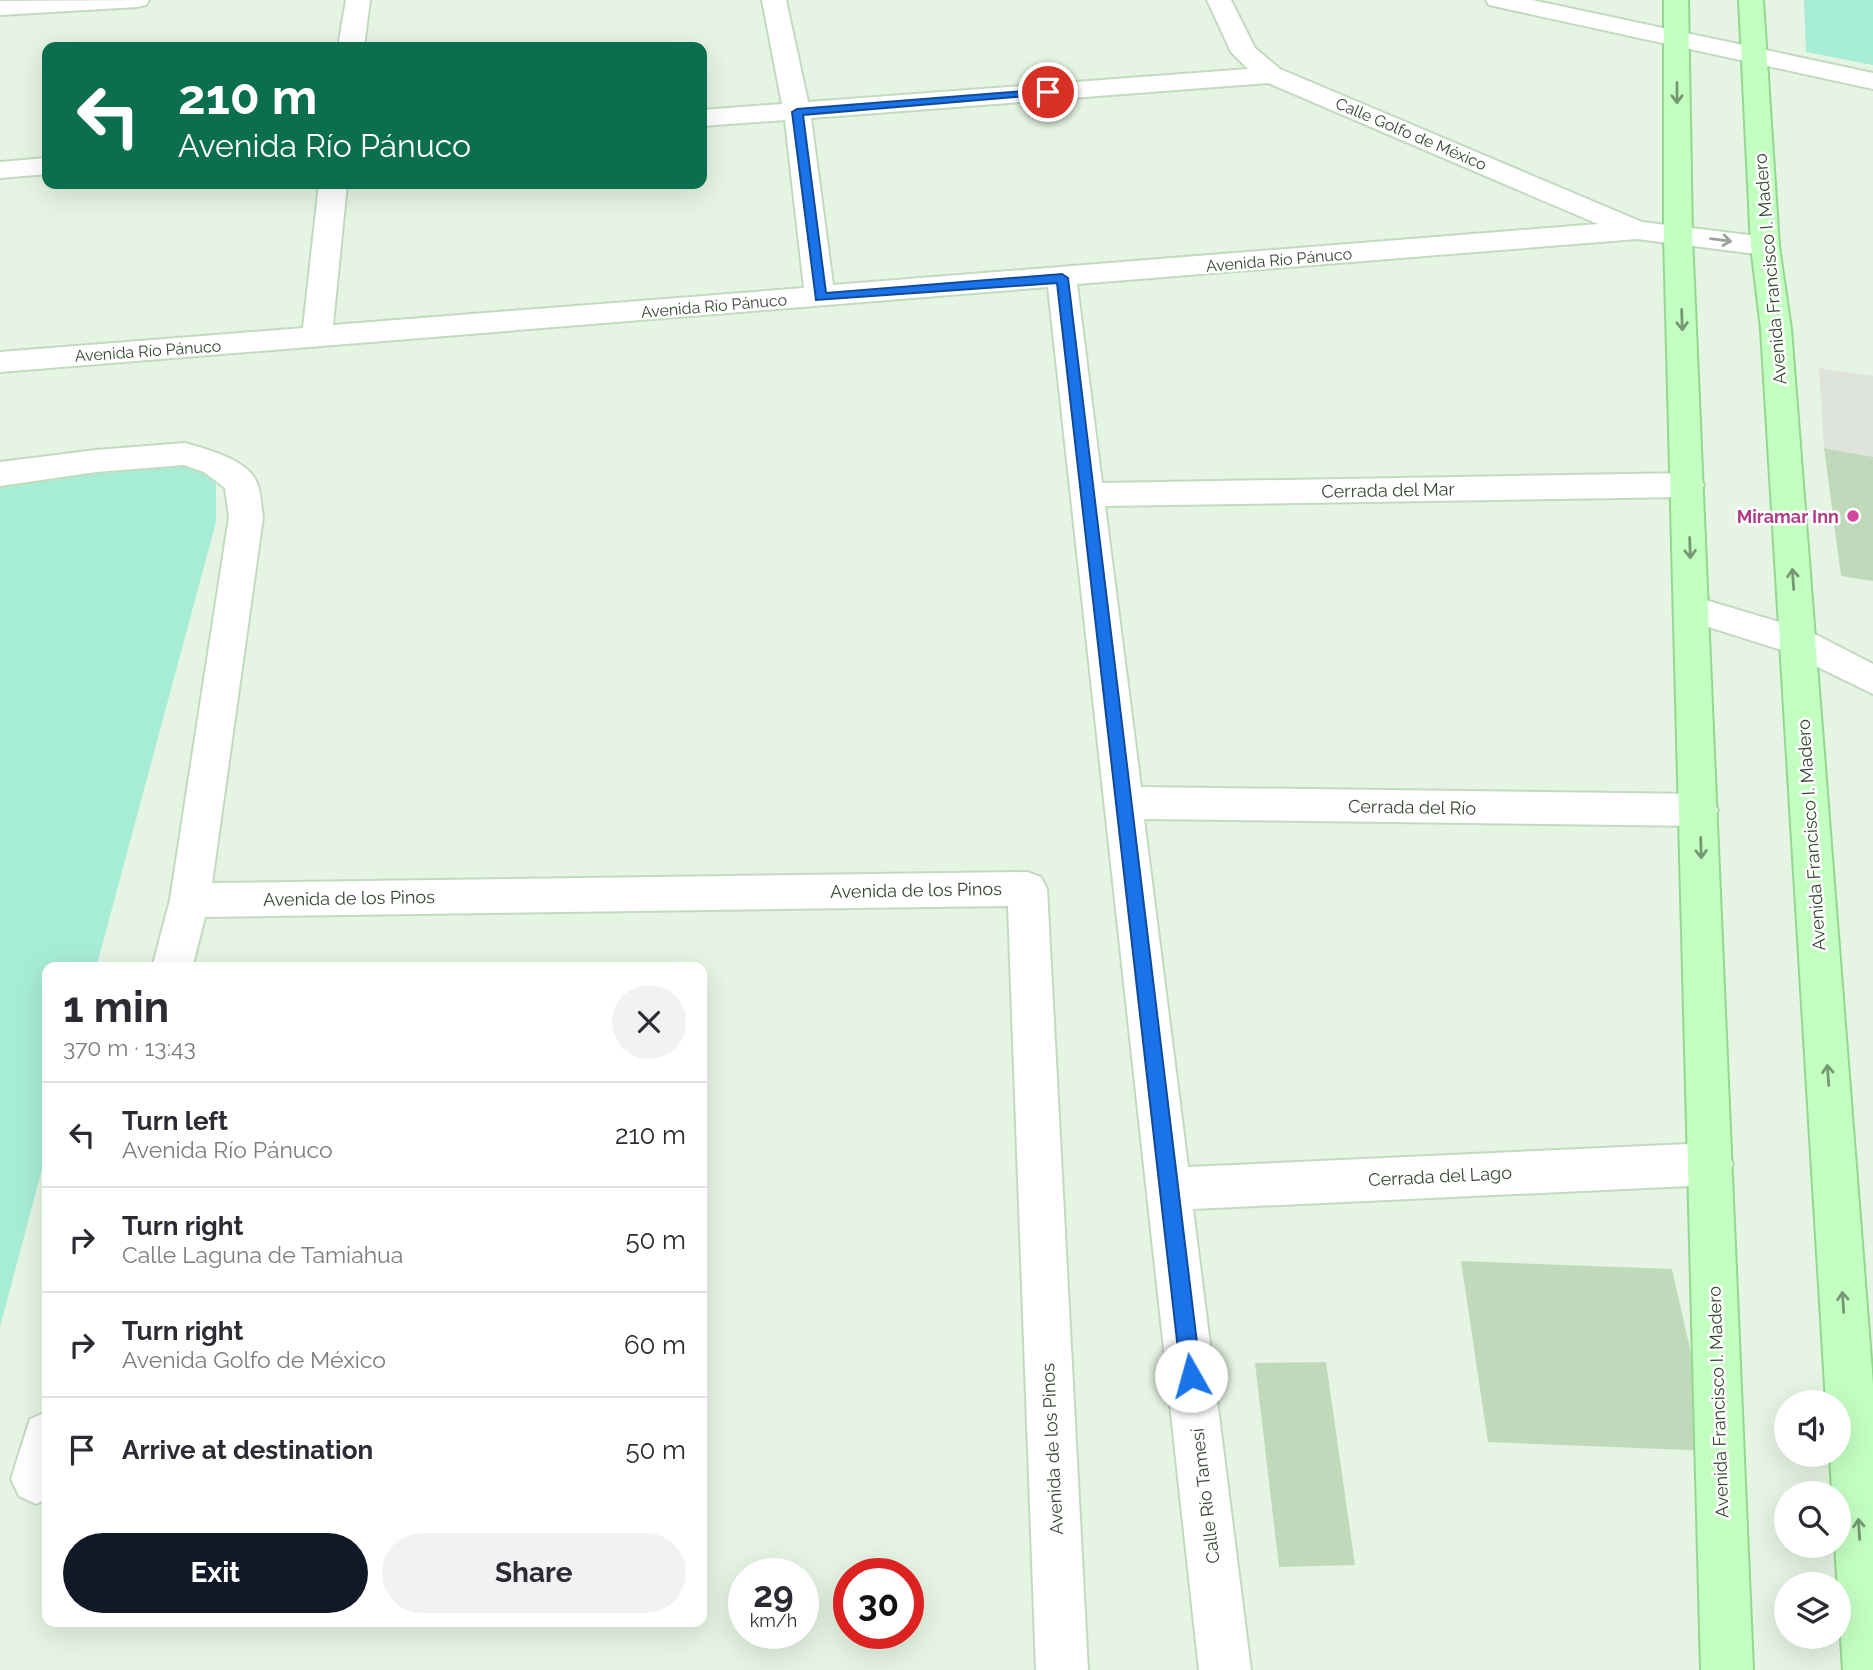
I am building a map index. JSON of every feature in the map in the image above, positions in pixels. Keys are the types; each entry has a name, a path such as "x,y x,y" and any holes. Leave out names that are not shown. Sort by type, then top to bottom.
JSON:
{"main road":[{"name":"Avenida Francisco I. Madero","path":"1676,0 1678,235 1727,1670"},
{"name":"Avenida Francisco I. Madero","path":"1751,0 1765,246 1776,329 1869,1670"}],"street":[{"path":"3,0 0,8 137,0"},
{"path":"352,42 358,0"},
{"path":"774,0 797,112 820,297"},
{"name":"Calle Golfo de México","path":"1219,0 1244,52 1271,75 1637,230"},
{"path":"1499,0 1873,81"},
{"path":"707,118 1271,75"},
{"path":"0,170 42,166"},
{"path":"317,338 332,189"},
{"name":"Avenida Río Pánuco","path":"0,362 1637,230 1765,246"},
{"name":"Calle Río Tamesí","path":"1062,278 1225,1670"},
{"path":"0,474 96,461 185,454 215,464 241,483 246,517 190,900 174,962"},
{"name":"Cerrada del Mar","path":"1087,495 1688,485"},
{"path":"1692,609 1797,641 1873,680"},
{"name":"Cerrada del Río","path":"1124,803 1699,810"},
{"name":"Avenida de los Pinos","path":"190,900 1027,888 1062,1670"},
{"name":"Cerrada del Lago","path":"1169,1189 1710,1164"}],"shaded area":[{"path":"1804,0 1873,0 1873,65 1806,52"},
{"path":"1819,368 1873,376 1873,457 1824,448"},
{"path":"199,465 216,477 216,522 98,962 42,962 42,1169 0,1327 0,479"}],"building":[{"name":"Miramar Inn","path":"1824,448 1873,457 1873,581 1841,576"},
{"path":"1461,1261 1672,1269 1713,1451 1488,1442"},
{"path":"1326,1362 1355,1565 1279,1567 1255,1363"}],"place":[{"name":"Miramar Inn","path":"1853,516"}],"route":[{"path":"1048,92 797,112 820,297 1062,278 1191,1376"}]}
